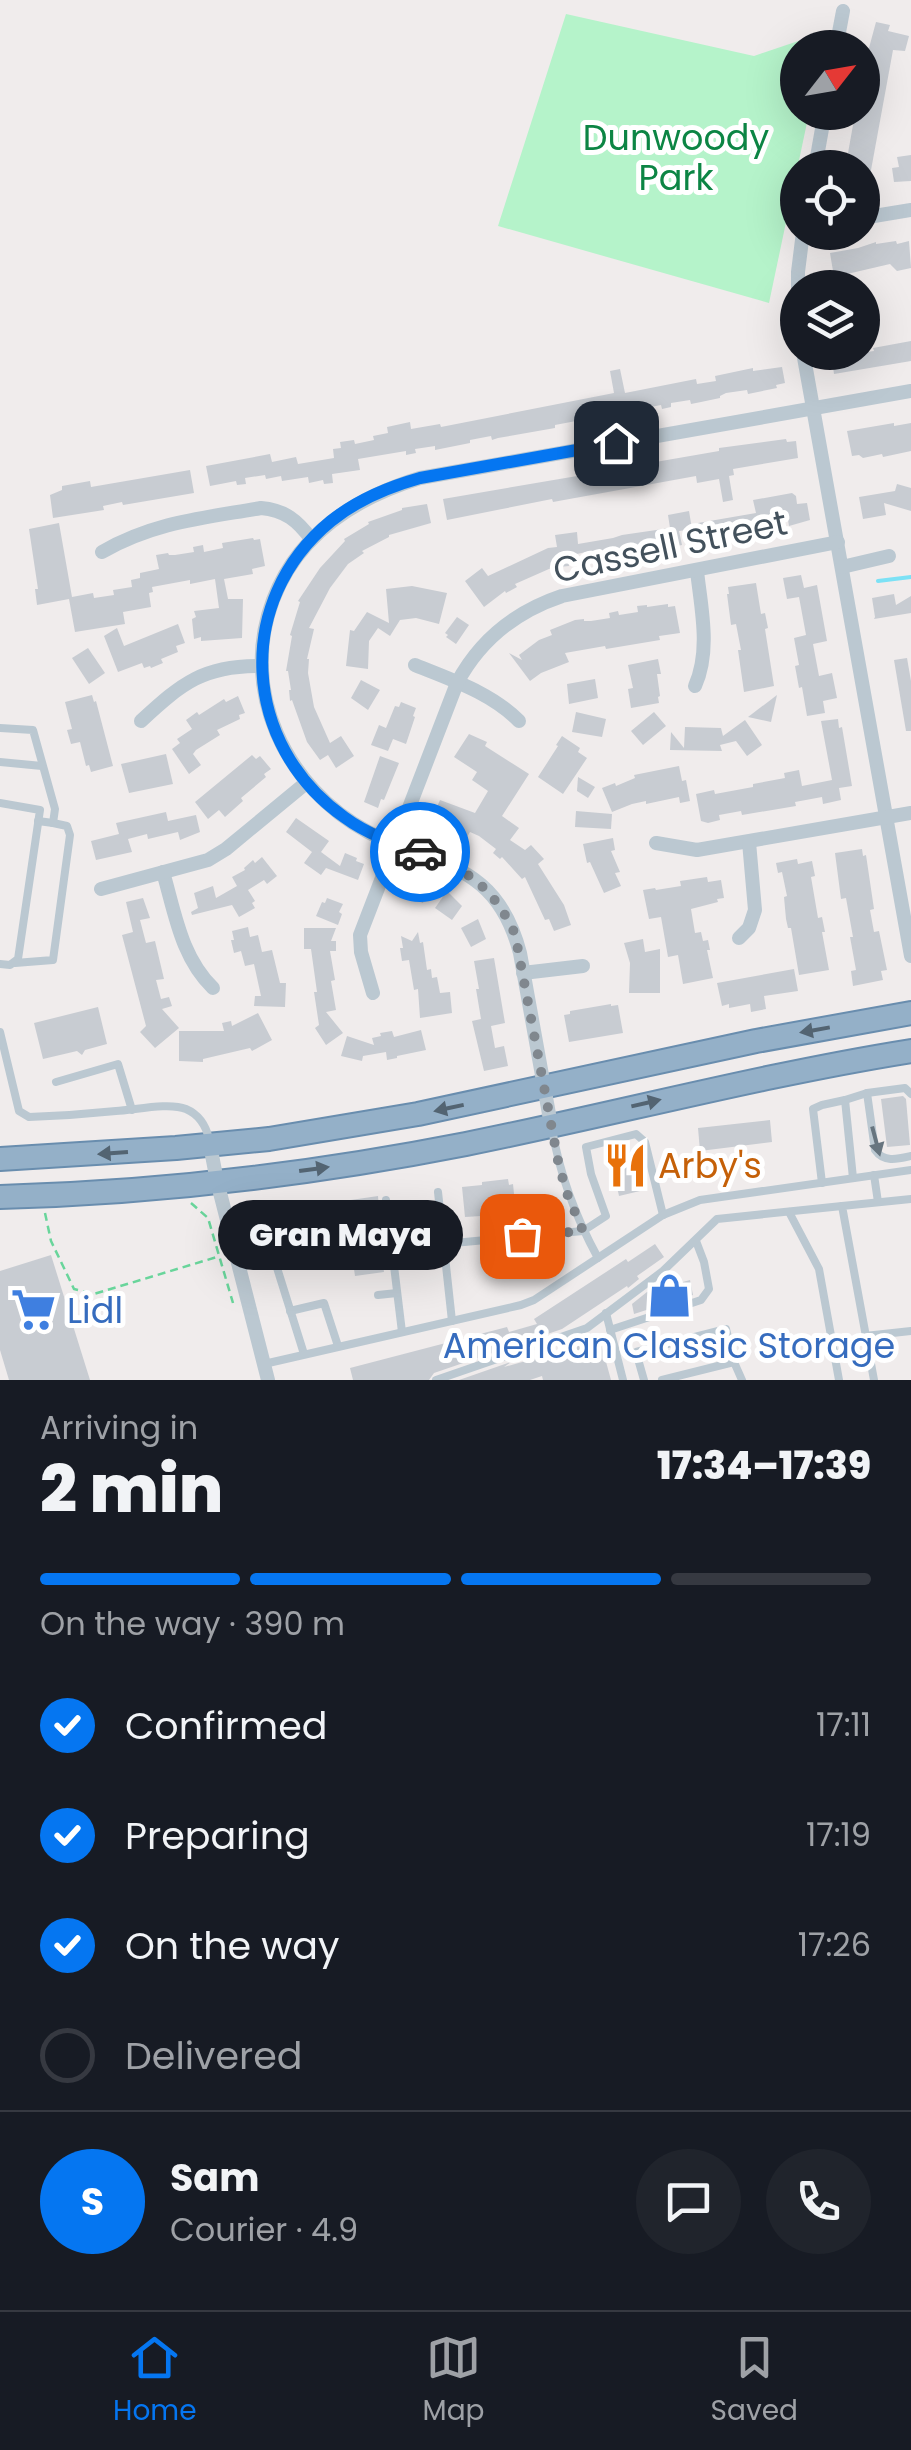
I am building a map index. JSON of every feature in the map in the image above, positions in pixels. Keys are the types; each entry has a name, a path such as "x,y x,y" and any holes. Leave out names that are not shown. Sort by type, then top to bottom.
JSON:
{"highway":[{"path":"0,1159 269,1139 418,1114 756,1040 911,1013"},
{"path":"0,1196 148,1189 331,1167 465,1144 720,1086 911,1051"}],"street":[{"path":"839,30 842,11"},
{"path":"880,215 911,210"},
{"path":"806,370 911,956"},
{"path":"551,1124 515,934 505,914 481,884 449,864 370,834 344,818 306,783 276,735 266,702 262,666 265,630 277,591 295,558 330,522 369,496 420,478 911,392"},
{"path":"102,552 160,526 262,508 292,517 311,540"},
{"name":"Cassell Street","path":"374,993 361,952 360,934 457,683 490,638 510,621 562,596 838,542"},
{"path":"842,568 889,556"},
{"path":"695,686 704,651 697,570"},
{"path":"142,721 174,691 200,675 219,669 262,666"},
{"path":"414,666 501,705 519,721"},
{"path":"102,889 195,865 226,850 306,783"},
{"path":"656,842 696,850 911,813"},
{"path":"739,938 749,928 754,910 749,842"},
{"path":"164,872 187,954 212,988"},
{"path":"523,973 582,966"},
{"path":"210,1145 268,1380"}],"lane":[{"path":"0,728 32,730 55,809 54,824"},
{"path":"0,762 42,766"},
{"path":"0,803 40,810 15,963"},
{"path":"0,964 53,960 70,835 67,826 38,821"},
{"path":"0,1032 14,1094 23,1115 71,1116 174,1106 201,1120 210,1145"},
{"path":"56,1082 118,1064 132,1110"},
{"path":"822,1182 813,1109 905,1088 911,1094"},
{"path":"867,1094 875,1150 887,1160 911,1156"},
{"path":"845,1100 853,1178"},
{"path":"551,1124 563,1181 598,1258"},
{"path":"443,1244 583,1231 606,1216 586,1147 636,1134 645,1142 663,1215"},
{"path":"264,1364 521,1306 663,1215 700,1200 911,1170"},
{"path":"874,1175 878,1202"},
{"path":"438,1192 452,1321"},
{"path":"436,1380 586,1328 663,1271 716,1220 911,1199"},
{"path":"386,1200 402,1332"},
{"path":"842,1206 874,1380"},
{"path":"789,1212 819,1269 839,1380"},
{"path":"262,1220 304,1354"},
{"path":"610,1330 701,1300 709,1289 696,1242"},
{"path":"239,1268 274,1257"},
{"path":"378,1294 398,1294"},
{"path":"290,1310 324,1302 338,1346"},
{"path":"606,1314 624,1380"},
{"path":"644,1380 636,1352 726,1328 742,1380"},
{"path":"865,1336 911,1331"},
{"path":"662,1380 734,1362"}],"path":[{"path":"46,1206 44,1218 51,1242 74,1289 94,1294 219,1256"},
{"path":"199,1209 208,1218 234,1303"}],"green space":[{"name":"Dunwoody Park","path":"566,14 754,56 780,47 780,130 805,130 801,150 780,150 780,250 769,303 498,226"}],"building":[{"path":"876,22 890,25 888,31 909,36 905,51 893,50 880,121 880,30 874,30"},
{"path":"852,130 878,130 875,150 849,150"},
{"path":"911,155 911,181 894,182 892,168 899,167 897,157"},
{"path":"909,241 911,268 897,271 890,264 864,270 833,270 830,253 880,250 880,243"},
{"path":"911,341 911,361 880,366 880,347"},
{"path":"780,367 785,383 748,394 747,390 726,393 691,404 690,400 671,403 671,407 662,409 661,405 606,419 605,415 492,440 491,436 435,450 435,446 415,449 416,453 406,455 406,451 358,459 360,470 332,474 333,483 309,483 308,477 282,481 281,476 266,479 265,475 245,478 246,484 237,485 236,481 210,486 206,466 270,454 272,462 296,457 298,464 334,458 333,449 341,448 340,442 374,440 373,436 388,433 387,427 410,422 411,429 440,424 441,427 614,393 610,371 620,369 625,393 696,379 697,384 716,381 715,376"},
{"path":"911,423 911,451 883,457 852,456 847,431"},
{"path":"786,439 796,441 798,458 733,469 734,475 729,476 733,500 723,502 719,479 697,483 696,476 447,520 443,499"},
{"path":"190,470 194,493 123,505 122,502 103,506 104,510 53,518 50,495 62,490 62,486 90,481 91,487"},
{"path":"897,484 911,488 911,511 884,503 886,515 863,519 859,497 895,491"},
{"path":"792,493 797,504 807,503 810,520 789,526 787,513 765,517 767,531 702,542 698,523 756,513 753,500"},
{"path":"427,504 431,523 389,535 362,551 330,588 309,628 314,629 307,659 314,707 330,743 341,736 354,756 336,768 328,755 320,760 307,742 290,701 286,671 298,601 344,539 368,522 402,508"},
{"path":"689,511 692,529 679,531 682,545 588,563 586,552 568,556 569,566 558,565 515,584 517,587 484,607 465,581 482,568 488,576 557,547 555,535 577,532 578,544 670,528 668,515"},
{"path":"59,523 72,597 114,595 113,590 132,587 131,580 140,578 140,573 159,569 156,555 194,552 193,547 203,545 204,552 223,548 222,543 260,539 265,566 252,569 253,574 224,579 228,599 243,599 242,638 194,639 194,611 219,608 215,579 152,587 151,607 123,612 125,624 75,632 69,599 37,605 29,529"},
{"path":"801,575 804,588 817,585 827,641 813,644 819,676 832,673 837,698 823,701 825,713 807,716 795,666 799,665 794,638 806,635 799,597 787,599 783,578"},
{"path":"756,583 761,614 765,613 768,628 765,629 774,686 744,692 741,650 736,624 731,625 727,594 728,587"},
{"path":"412,586 447,593 439,624 416,618 400,620 390,636 378,628 369,641 368,669 346,666 350,630 354,631 367,612 389,623 386,589"},
{"path":"894,594 896,605 911,596 911,613 874,619 872,598"},
{"path":"637,606 675,606 680,633 659,636 660,640 565,653 569,662 530,681 509,653 522,660 519,655 552,635 550,630 575,620 610,618 609,613 618,611 619,615 638,612"},
{"path":"457,617 469,625 456,644 445,633"},
{"path":"178,624 185,643 176,646 178,652 151,668 144,668 142,663 118,672 104,636 117,628 124,646"},
{"path":"88,648 105,673 89,684 72,658"},
{"path":"907,658 911,731 906,731 894,660"},
{"path":"658,659 659,703 631,708 628,689 633,688 628,665"},
{"path":"595,679 598,698 569,704 567,684"},
{"path":"361,680 380,690 368,710 351,698"},
{"path":"92,695 113,766 91,772 80,742 71,744 67,730 72,729 65,702"},
{"path":"777,695 771,722 748,717"},
{"path":"238,696 245,713 217,730 220,735 196,750 193,754 201,765 189,774 172,749 180,743 177,739 192,729 186,720 224,699 226,702"},
{"path":"401,702 416,708 406,744 393,739 388,751 371,745 379,725 386,728 395,706 399,707"},
{"path":"576,712 606,719 602,737 572,732"},
{"path":"654,712 666,726 643,745 631,731"},
{"path":"838,719 852,786 839,788 841,800 823,804 822,797 795,802 796,806 742,815 741,811 719,815 720,820 708,823 701,821 696,794 753,787 799,770 802,786 832,780 821,721"},
{"path":"745,720 762,745 747,756 736,741 720,745 722,751 670,750 671,732 684,748 685,727 721,728 723,736"},
{"path":"469,734 487,742 485,746 529,774 502,816 519,828 510,840 525,850 531,845 544,859 538,864 564,905 571,925 554,931 525,877 522,879 502,857 493,853 496,849 470,832 467,837 444,826 446,821 433,816 440,800 475,813 488,791 472,780 477,772 454,757"},
{"path":"562,736 587,758 563,794 538,777"},
{"path":"166,754 173,784 129,793 121,764"},
{"path":"252,755 256,759 260,756 271,769 264,774 266,777 225,817 219,810 208,819 195,802"},
{"path":"380,756 399,763 378,808 364,802"},
{"path":"679,766 690,801 680,803 679,797 646,801 612,812 602,788 615,783 616,786 635,778 634,775"},
{"path":"578,777 595,787 588,798 577,791"},
{"path":"576,811 612,814 611,829 575,827"},
{"path":"166,812 168,821 196,815 200,832 180,840 178,832 128,839 132,852 96,860 91,841 119,834 116,823"},
{"path":"296,818 329,841 321,852 340,866 345,853 364,864 358,880 326,868 321,875 304,863 312,852 286,832"},
{"path":"613,838 615,850 611,851 621,886 604,893 590,862 587,863 583,844"},
{"path":"862,849 874,909 870,910 874,932 879,931 887,970 881,971 883,980 853,986 853,937 846,898 841,899 835,853"},
{"path":"262,857 277,876 248,890 255,908 239,917 232,905 192,915 198,908 194,893 213,886 216,898 237,886 232,877"},
{"path":"797,859 798,864 812,861 815,876 811,877 818,918 822,917 825,932 829,970 799,975 786,919 787,896 776,863"},
{"path":"707,877 708,882 721,880 724,898 691,909 695,933 701,932 703,941 708,940 713,978 683,984 678,955 668,957 661,917 649,919 643,890 681,886 680,881"},
{"path":"410,880 431,885 423,903 404,895"},
{"path":"447,891 462,906 452,920 435,908"},
{"path":"143,898 150,918 140,920 146,943 155,941 164,979 156,980 161,999 169,997 172,1006 162,1009 179,1028 155,1048 140,1032 146,1026 122,935 133,932 126,902"},
{"path":"327,898 343,904 338,925 316,916"},
{"path":"478,919 486,939 471,947 461,928"},
{"path":"248,927 250,937 258,935 262,952 272,950 280,983 286,983 285,1007 254,1006 255,996 261,996 254,964 245,966 241,951 234,953 231,940 232,931"},
{"path":"304,928 336,928 331,941 336,941 336,951 330,951 336,1010 326,1012 343,1033 326,1045 315,1028 319,1025 317,992 311,949 304,949"},
{"path":"418,932 427,970 431,969 432,978 437,977 440,993 450,992 452,1013 420,1018 418,989 414,990 409,960 402,961 400,948 401,936 412,941"},
{"path":"643,939 645,952 660,949 660,993 629,993 630,963 624,943"},
{"path":"494,958 505,1023 491,1026 495,1048 504,1046 508,1066 484,1071 472,1021 481,1019 474,961"},
{"path":"794,969 798,991 764,996 766,1009 751,1012 750,1004 722,1006 717,983"},
{"path":"618,1005 623,1033 569,1042 564,1015"},
{"path":"98,1007 107,1044 85,1050 82,1055 77,1051 43,1059 34,1023"},
{"path":"258,1013 272,1040 252,1051 250,1048 203,1062 179,1061 179,1031 224,1031 222,1023 231,1021 232,1026"},
{"path":"421,1030 426,1050 387,1060 386,1052 363,1056 362,1061 341,1056 347,1036 374,1045 372,1038 381,1036 380,1033 392,1031 394,1037"},
{"path":"903,1096 910,1145 887,1147 881,1099"},
{"path":"770,1120 772,1142 700,1151 698,1128"},
{"name":"Arby's","path":"627,1144 632,1159 636,1159 640,1191 619,1196 609,1149"},
{"path":"508,1179 509,1185 513,1184 516,1214 465,1217 462,1187"},
{"path":"378,1196 379,1208 375,1209 384,1272 355,1276 344,1201"},
{"path":"323,1205 334,1264 306,1267 305,1258 300,1258 297,1251 294,1214 297,1207"},
{"path":"655,1244 664,1257 637,1276 639,1279 628,1288 562,1329 434,1373 429,1380 353,1380 350,1368 507,1327 509,1332 537,1324 534,1319"},
{"name":"Lidl","path":"51,1255 90,1380 9,1380 0,1350 0,1271"},
{"path":"690,1280 693,1295 634,1314 632,1304 647,1292"},
{"path":"600,1340 611,1380 543,1380 542,1376 530,1380 459,1380 511,1362 504,1367"}],"waterway":[{"path":"878,581 911,577"}],"way so far":[{"path":"420,852 466,872 481,884 497,901 515,934 559,1166 583,1231 522,1236"}],"place":[{"name":"Arby's","path":"625,1165"},
{"name":"Gran Maya","path":"522,1236"},
{"name":"American Classic Storage","path":"669,1295"},
{"name":"Lidl","path":"34,1310"}],"route":[{"path":"420,852 370,834 344,818 306,783 287,756 268,713 262,666 265,630 277,591 295,558 311,540 369,496 420,478 616,443"}]}
